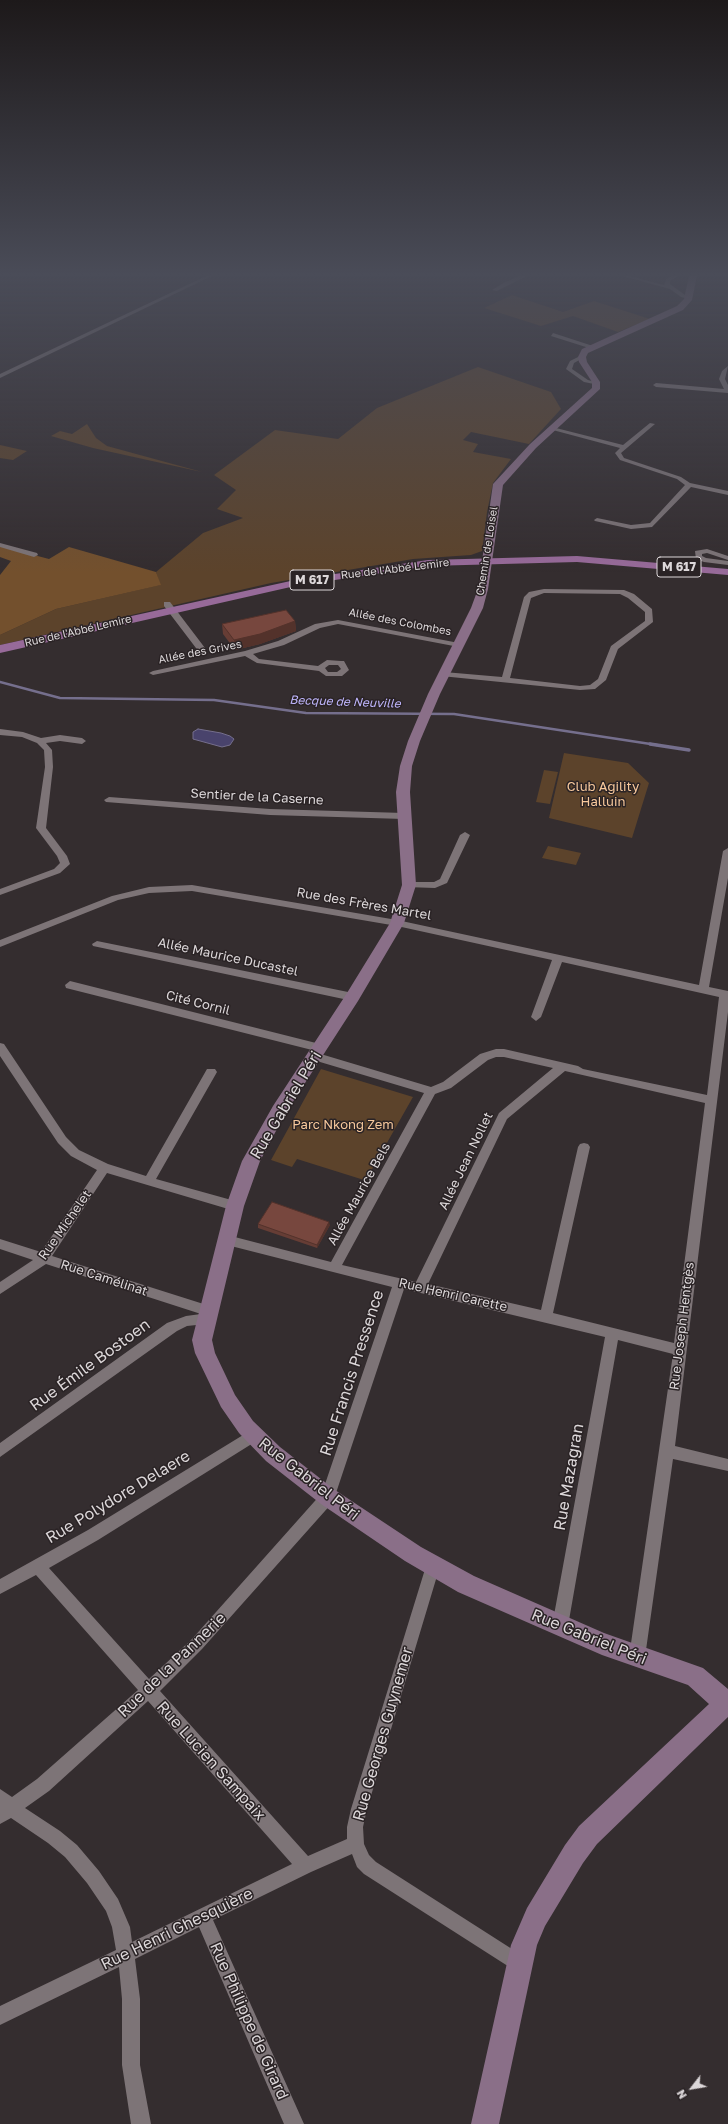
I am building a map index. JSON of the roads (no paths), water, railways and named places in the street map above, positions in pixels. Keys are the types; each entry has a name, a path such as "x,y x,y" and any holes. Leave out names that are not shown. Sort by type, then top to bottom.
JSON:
{"main road":[{"name":"Rue de l'Abbé Lemire","path":"0,650 171,609 341,579 421,568 486,562 566,559 728,572"}],"street":[{"path":"578,375 586,381 597,384"},
{"path":"591,375 597,384"},
{"path":"723,375 722,379 728,390"},
{"name":"Chemin de Loisel","path":"398,923 409,885 403,792 406,766 414,741 429,706 478,608 498,484 511,468 593,392 597,384"},
{"path":"656,385 728,390"},
{"path":"652,424 618,453 624,461 679,478 688,484 728,492"},
{"path":"552,429 624,447"},
{"path":"597,520 631,527 652,525 687,488 688,484"},
{"path":"0,545 34,554"},
{"path":"728,558 707,551 698,553 699,557 704,560 728,563"},
{"path":"444,674 580,688 595,686 602,680 614,648 649,622 650,611 631,596 621,592 544,591 532,594 528,597 505,680"},
{"path":"171,609 202,650"},
{"name":"Allée des Colombes","path":"247,653 280,643 318,626 338,622 459,645"},
{"name":"Allée des Grives","path":"152,673 247,653 257,661 321,669"},
{"path":"0,732 23,735 40,741 60,738 82,741"},
{"path":"0,892 57,871 65,864 62,856 41,828 49,768 48,750 40,741"},
{"name":"Sentier de la Caserne","path":"109,800 270,812 404,816"},
{"path":"409,885 435,885 444,881 465,835"},
{"path":"703,990 728,851"},
{"name":"Rue des Frères Martel","path":"0,944 115,898 166,888 197,889 398,923 726,994"},
{"name":"Rue Gabriel Péri","path":"398,923 353,998 317,1052 261,1142 244,1178 235,1206 207,1315 202,1340 205,1353 233,1411 253,1436 278,1458 328,1497 433,1566 487,1594 560,1626 637,1657 695,1676 727,1702"},
{"name":"Allée Maurice Ducastel","path":"98,944 353,998"},
{"path":"536,1017 558,958"},
{"name":"Cité Cornil","path":"70,985 317,1052 431,1091"},
{"name":"Rue Joseph Hentgès","path":"637,1657 666,1451 710,1100 726,994"},
{"path":"0,1048 65,1145 76,1153 104,1168 235,1206"},
{"path":"431,1091 447,1085 484,1057 496,1053 710,1100"},
{"name":"Allée Jean Nollet","path":"420,1287 502,1116 562,1067"},
{"path":"149,1181 211,1072"},
{"name":"Allée Maurice Bels","path":"334,1268 431,1091"},
{"path":"546,1317 584,1147"},
{"name":"Rue Michelet","path":"0,1289 43,1259 104,1168"},
{"name":"Rue Henri Carette","path":"227,1240 334,1268 420,1287 679,1350"},
{"name":"Rue Camélinat","path":"0,1244 207,1315"},
{"name":"Rue Francis Pressence","path":"328,1497 400,1283"},
{"name":"Rue Émile Bostoen","path":"0,1451 172,1327 207,1315"},
{"name":"Rue Mazagran","path":"560,1626 612,1334"},
{"name":"Rue Polydore Delaere","path":"0,1587 94,1535 253,1436"},
{"path":"666,1451 728,1466"},
{"name":"Rue de la Pannerie","path":"4,1807 42,1785 148,1691 208,1633 328,1497"},
{"name":"Rue Lucien Sampaix","path":"38,1566 305,1866"},
{"name":"Rue Georges Guynemer","path":"433,1566 358,1809 355,1826 356,1844 361,1856 370,1868 520,1964"},
{"path":"485,2124 524,1945 530,1927 574,1854 585,1839 727,1702"},
{"path":"4,1807 62,1843 93,1876 112,1905 121,1927 126,1953 131,1999 131,2072 141,2124"},
{"name":"Rue Henri Ghesquière","path":"0,2016 305,1866 356,1844"},
{"name":"Rue Philippe de Girard","path":"203,1917 294,2124"}],"waterway":[{"name":"Becque de Neuville","path":"0,682 60,698 214,700 306,713 454,714 657,745"},
{"name":"Becque de Neuville","path":"650,744 689,750"}],"park label":[{"name":"Club Agility Halluin","path":"603,794"},
{"name":"Parc Nkong Zem","path":"343,1125"}]}
